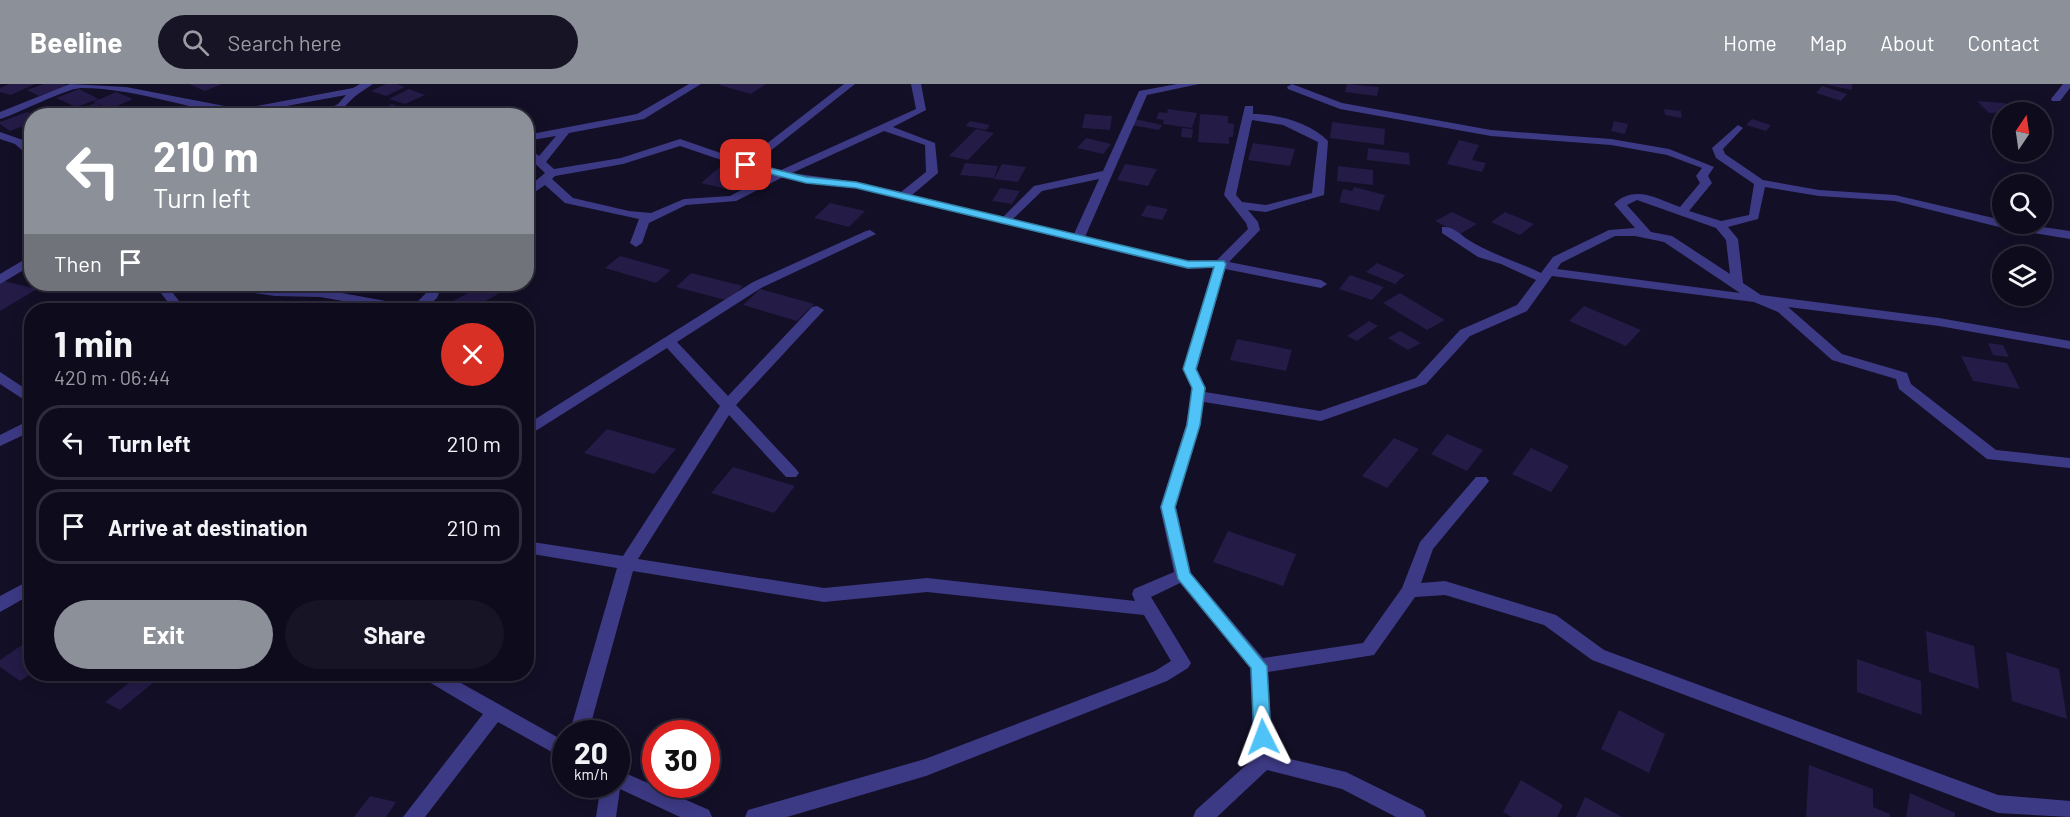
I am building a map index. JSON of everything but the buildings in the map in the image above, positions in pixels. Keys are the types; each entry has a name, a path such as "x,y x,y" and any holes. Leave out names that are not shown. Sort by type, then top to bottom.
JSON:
{"street":[{"path":"0,116 76,84 126,90 220,108"},
{"path":"262,108 356,90 368,84"},
{"path":"534,137 640,117 696,84"},
{"path":"746,165 850,84"},
{"path":"636,243 644,222 684,202 732,199 921,110 916,84"},
{"path":"1078,238 1143,93 1194,84"},
{"path":"2056,99 2068,84"},
{"path":"1292,87 1340,106 1491,133 1611,142 1669,152 1708,167 1702,176 1706,183 1682,212"},
{"path":"338,108 356,90"},
{"path":"1237,205 1266,209 1318,195 1323,141 1288,123 1248,113 1230,195 1237,205 1252,222 1254,230 1220,264 1190,369 1199,388 1198,396 1193,425 1168,507 1183,575 1259,666 1264,761"},
{"path":"884,128 930,143 932,173 902,197"},
{"path":"1738,128 1717,148 1720,156 1760,183 1819,193 1894,198 1992,220"},
{"path":"540,162 565,131"},
{"path":"0,135 19,142 24,147"},
{"path":"534,188 549,176 623,161 680,142 746,165 781,174 806,180 856,185 1188,265 1220,264 1321,284"},
{"path":"534,156 568,201 629,215 653,217"},
{"path":"1005,221 1038,189 1107,174"},
{"path":"1720,225 1754,217 1760,183"},
{"path":"1647,235 1620,204 1636,196 1720,225 1732,239 1737,285"},
{"path":"1446,230 1482,254 1546,276 1939,322 2070,345"},
{"path":"2052,232 2070,235"},
{"path":"1198,396 1322,416 1421,381 1465,333 1522,308 1557,261 1613,233 1647,235 1668,239 1761,301 1783,309 1837,357 1902,376 1904,386 1992,455 2070,463"},
{"path":"534,427 757,285 870,234"},
{"path":"0,280 24,264"},
{"path":"165,291 175,303"},
{"path":"268,291 320,294 373,303"},
{"path":"423,303 434,291"},
{"path":"582,720 627,563 728,405 817,310"},
{"path":"669,342 791,473"},
{"path":"0,377 24,394"},
{"path":"0,441 24,428"},
{"path":"1259,666 1368,650 1410,591 1426,546 1481,481"},
{"path":"534,548 824,595 927,585 1149,609"},
{"path":"755,817 926,767 1161,676 1182,663 1140,594 1183,575"},
{"path":"1410,591 1445,588 1550,620 1598,655 1998,804 2070,810"},
{"path":"0,605 24,590"},
{"path":"442,681 552,744"},
{"path":"413,817 495,712"},
{"path":"1203,817 1264,761"},
{"path":"1264,761 1346,781 1416,817"},
{"path":"630,784 702,817"},
{"path":"606,817 609,798"}],"route":[{"path":"746,165 806,180 856,185 1188,265 1220,264 1190,369 1199,388 1193,425 1168,507 1183,575 1259,666 1263,737"}]}
